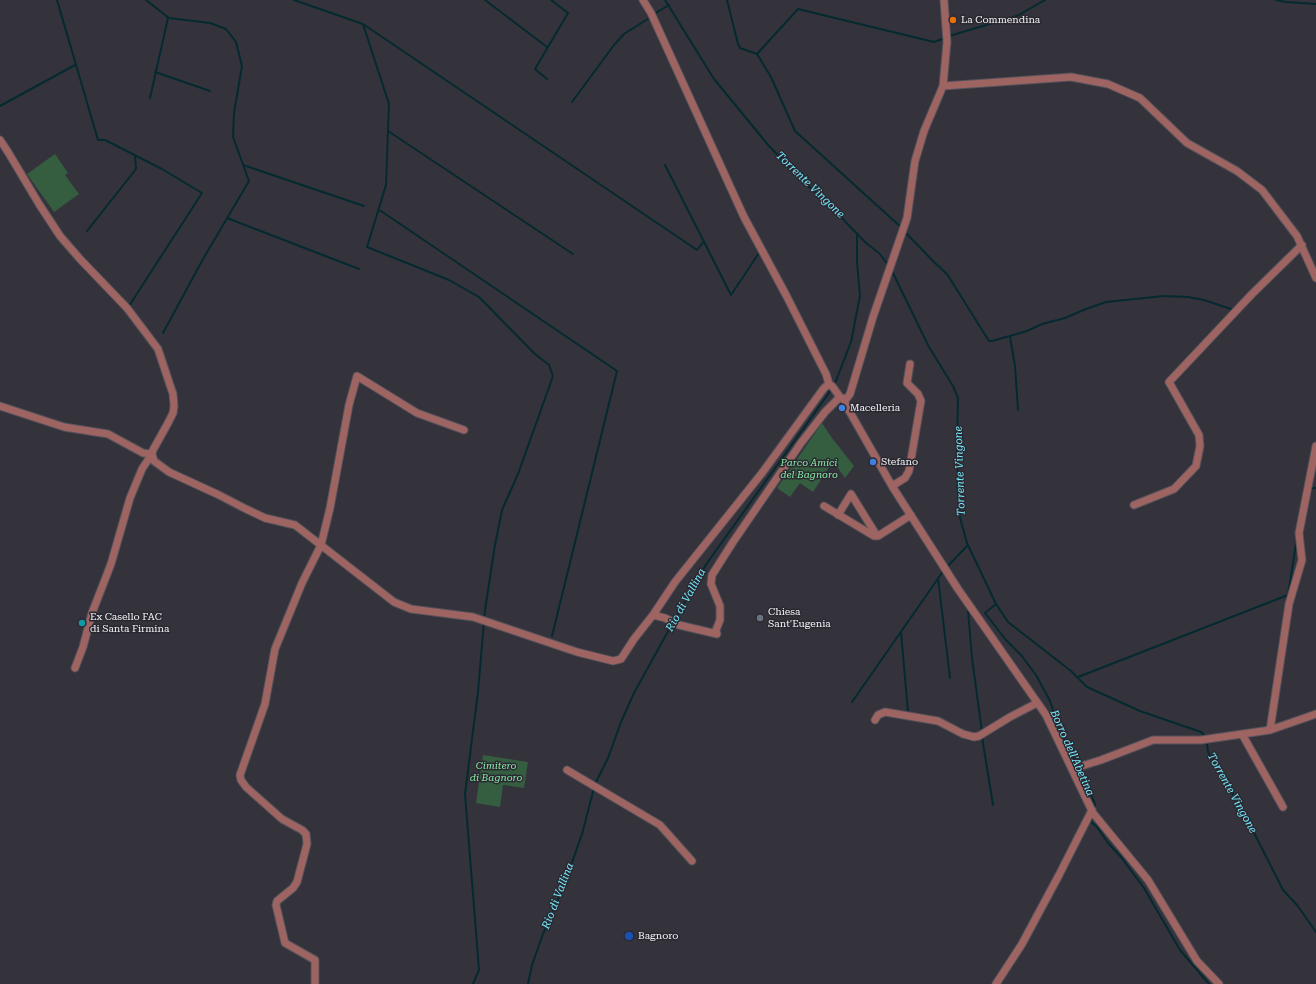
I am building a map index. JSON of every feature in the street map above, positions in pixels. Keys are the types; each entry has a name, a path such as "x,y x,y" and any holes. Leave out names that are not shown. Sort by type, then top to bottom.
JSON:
{"street":[{"path":"642,0 652,13 744,217 832,386 842,398 892,486 958,588 1046,715 1092,810 1148,880 1197,961 1219,984"},
{"path":"653,615 699,631 717,634 716,630 720,620 720,606 711,584 712,575 800,443 825,412 842,398 847,398 850,394 873,317 907,218 915,161 924,131 942,86 947,42 944,0"},
{"path":"942,86 1071,77 1108,84 1140,98 1187,143 1237,170 1262,190 1297,236 1316,278"},
{"path":"0,140 60,236 127,308 158,349 173,394 173,413 154,446 152,454 142,468 130,498 111,564 92,614 75,668"},
{"path":"1134,504 1174,489 1196,466 1200,446 1199,435 1169,382 1252,294 1302,245"},
{"path":"892,486 905,478 909,471 921,401 918,394 907,382 910,364"},
{"path":"315,984 315,960 285,943 276,905 277,901 297,882 307,844 306,834 302,830 282,819 246,787 241,780 240,775 265,704 275,650 302,583 322,545 349,405 357,376 417,413 464,430"},
{"path":"152,454 154,461 169,472 265,518 295,526 322,545 394,602 410,609 473,617 577,652 613,661 621,659 679,576 762,473 824,388 832,386"},
{"path":"0,406 64,427 108,434 143,453 152,454"},
{"path":"1270,730 1289,604 1302,560 1299,533 1316,446"},
{"path":"838,515 851,494 876,536"},
{"path":"824,506 874,536 882,534 911,515"},
{"path":"876,720 878,715 885,712 938,720 963,734 974,737 979,736 1037,703"},
{"path":"1072,770 1153,740 1201,740 1270,730 1316,714"},
{"path":"1242,734 1283,807"},
{"path":"567,770 660,825 692,861"},
{"path":"996,984 1022,944 1092,810"}],"green space":[{"path":"55,154 68,173 65,175 79,194 54,212 27,174"},
{"name":"Parco Amici del Bagnoro","path":"822,423 854,466 845,478 833,461 813,492 800,483 790,497 777,488"},
{"name":"Cimitero di Bagnoro","path":"483,755 528,762 524,788 503,785 500,807 476,803"}],"waterway":[{"path":"57,0 98,140 105,140 162,169 202,193 129,306"},
{"path":"146,0 169,18 210,23 226,29 236,42 242,66 234,113 233,137 249,181 203,259 163,333"},
{"path":"294,0 363,24 697,250 704,241"},
{"path":"485,0 547,47"},
{"path":"547,79 535,69 568,13 551,0"},
{"name":"Torrente Vingone","path":"665,0 714,79 769,146 866,243 879,253 889,266"},
{"path":"727,0 740,48 757,54 771,77 795,131 902,228"},
{"path":"949,36 1017,16 1045,0"},
{"path":"1276,0 1316,4"},
{"path":"654,14 669,5"},
{"path":"757,54 798,9 934,42 945,38"},
{"path":"572,102 614,45 624,34 651,17"},
{"path":"150,98 168,18"},
{"path":"363,24 389,104 386,185 367,247 449,280 479,297 535,354 549,365 553,376 518,474 502,510 485,610 478,692 465,794 479,970 473,984"},
{"path":"0,106 75,65"},
{"path":"155,72 210,91"},
{"path":"388,131 573,254"},
{"path":"87,231 136,169 135,155"},
{"path":"243,165 364,206"},
{"path":"665,165 731,295 759,253"},
{"path":"378,210 617,371 552,636"},
{"path":"227,218 359,269"},
{"path":"905,232 947,274 989,341 1027,331 1042,324 1065,318 1106,302 1164,296 1188,297 1204,300 1234,310"},
{"name":"Rio di Vallina","path":"834,386 851,342 860,296 857,262 857,233"},
{"name":"Torrente Vingone","path":"891,269 929,347 953,386 958,398 957,444 960,518 967,543 996,604 1008,622 1071,671 1087,687 1140,711 1201,732 1206,737 1208,752 1243,811 1283,890 1297,905 1316,932"},
{"path":"1010,337 1015,366 1018,410"},
{"name":"Rio di Vallina","path":"674,621 707,563 831,390"},
{"path":"1310,494 1312,488 1316,488"},
{"path":"1078,677 1288,595 1297,538"},
{"path":"947,567 968,545"},
{"path":"852,702 944,570"},
{"path":"938,578 950,678"},
{"name":"Borro dell'Abetina","path":"996,604 985,613 1036,675 1050,701 1061,732 1095,804 1094,808"},
{"path":"968,610 972,658 982,732"},
{"name":"Rio di Vallina","path":"595,784 608,758 621,722 634,693 672,624"},
{"path":"901,632 908,712"},
{"path":"982,737 993,805"},
{"name":"Rio di Vallina","path":"528,984 532,965 543,934 564,885 582,834 594,788"},
{"name":"Borro dell'Abetina","path":"1092,817 1091,822 1097,827 1144,888 1180,950 1209,984"}],"place":[{"name":"La Commendina","path":"953,20"},
{"name":"Macelleria","path":"842,408"},
{"name":"Stefano","path":"873,462"},
{"name":"Chiesa Sant'Eugenia","path":"760,618"},
{"name":"Ex Casello FAC di Santa Firmina","path":"82,623"},
{"name":"Bagnoro","path":"629,936"}]}
